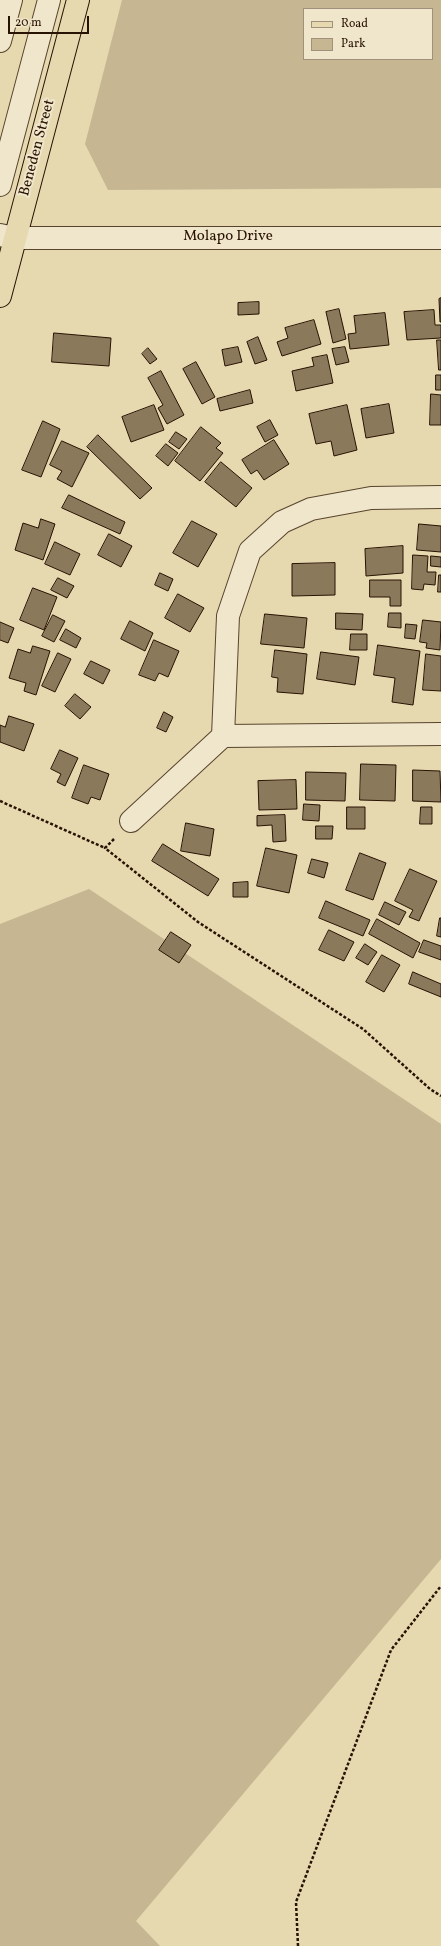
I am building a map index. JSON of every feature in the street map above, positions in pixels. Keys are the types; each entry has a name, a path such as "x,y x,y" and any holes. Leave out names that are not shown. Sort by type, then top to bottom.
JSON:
{"main road":[{"name":"Beneden Street","path":"0,296 7,236 78,0"}],"street":[{"path":"0,41 12,0"},
{"path":"0,185 49,0"},
{"name":"Molapo Drive","path":"7,236 441,238"},
{"path":"223,736 228,616 250,551 282,522 311,509 371,498 441,497"},
{"path":"131,821 223,736 441,734"}],"path":[{"path":"0,801 105,848 198,922 362,1029 430,1089 441,1096"},
{"path":"105,848 131,821"},
{"path":"298,1946 296,1902 391,1650 441,1586"}],"green space":[{"path":"122,0 441,0 441,188 108,190 85,144"},
{"path":"89,889 441,1124 441,1559 136,1921 160,1946 0,1946 0,924"}],"building":[{"path":"441,298 441,322 440,322 439,299"},
{"path":"259,302 259,314 238,315 238,303"},
{"path":"339,309 346,339 333,343 326,312"},
{"path":"434,310 435,325 441,325 441,338 407,340 404,312"},
{"path":"385,313 389,345 350,349 348,334 356,333 354,316"},
{"path":"314,320 321,344 282,356 277,342 288,338 285,328"},
{"path":"54,333 111,338 109,366 52,362"},
{"path":"258,337 267,360 255,364 247,342"},
{"path":"437,340 441,340 441,370 439,370"},
{"path":"238,347 242,362 225,366 222,350"},
{"path":"345,347 349,362 336,365 332,349"},
{"path":"148,348 157,359 150,364 142,354"},
{"path":"327,355 333,383 296,391 292,371 314,366 312,358"},
{"path":"196,362 215,397 202,404 183,369"},
{"path":"161,371 184,415 167,424 158,408 163,405 148,378"},
{"path":"436,375 441,375 441,390 436,390"},
{"path":"250,390 253,403 220,411 217,399"},
{"path":"431,394 441,395 441,425 430,425"},
{"path":"389,404 394,433 366,438 361,409"},
{"path":"154,405 164,430 131,442 122,417"},
{"path":"347,405 357,450 334,456 331,441 316,444 309,414"},
{"path":"270,420 278,435 265,442 257,427"},
{"path":"43,421 60,429 41,477 22,470"},
{"path":"201,427 221,443 216,448 223,453 200,481 175,461"},
{"path":"176,432 187,439 179,449 169,442"},
{"path":"98,435 152,488 140,499 87,447"},
{"path":"274,440 289,464 264,480 257,470 251,474 242,460"},
{"path":"62,441 89,453 72,487 57,479 62,471 50,465"},
{"path":"166,444 178,453 168,466 156,456"},
{"path":"221,462 252,488 236,507 205,482"},
{"path":"69,495 125,522 120,534 62,508"},
{"path":"41,519 55,524 43,560 15,550 23,523 38,528"},
{"path":"192,521 217,534 198,567 173,553"},
{"path":"419,524 441,526 441,552 417,550"},
{"path":"109,534 132,546 121,567 98,555"},
{"path":"55,542 80,554 70,575 45,564"},
{"path":"403,546 403,573 366,576 365,549"},
{"path":"413,555 428,556 427,572 436,572 435,585 424,584 423,590 412,589"},
{"path":"431,556 441,557 441,567 431,566"},
{"path":"335,563 335,595 292,596 292,564"},
{"path":"160,573 173,579 168,591 155,585"},
{"path":"439,575 441,575 441,592 438,592"},
{"path":"58,578 74,586 67,598 51,590"},
{"path":"370,580 401,580 401,606 390,606 390,597 370,597"},
{"path":"33,588 57,597 44,630 20,620"},
{"path":"178,594 204,608 190,632 165,618"},
{"path":"336,613 363,614 362,630 336,629"},
{"path":"389,613 401,613 401,628 388,627"},
{"path":"265,614 307,618 304,648 261,644"},
{"path":"53,615 65,621 54,642 42,636"},
{"path":"423,620 441,622 440,650 426,648 427,643 420,642"},
{"path":"130,621 153,633 145,651 121,639"},
{"path":"0,622 14,628 8,643 0,640"},
{"path":"406,624 417,625 415,639 405,638"},
{"path":"66,629 81,638 76,648 60,640"},
{"path":"351,634 367,634 367,650 350,650"},
{"path":"154,640 179,651 168,677 159,673 155,681 139,675"},
{"path":"378,645 420,651 413,705 392,702 395,678 374,675"},
{"path":"33,646 50,651 36,695 24,691 26,683 9,678 18,649 30,653"},
{"path":"275,650 307,654 303,694 277,692 278,678 272,677"},
{"path":"321,652 359,657 355,685 317,679"},
{"path":"58,653 71,659 55,692 42,686"},
{"path":"426,654 441,656 441,691 423,690"},
{"path":"91,661 110,670 103,684 84,674"},
{"path":"75,694 91,707 80,719 65,706"},
{"path":"164,712 173,717 166,732 157,728"},
{"path":"9,716 34,724 24,751 0,742 0,725 5,727"},
{"path":"60,750 78,758 65,786 57,782 61,774 51,769"},
{"path":"361,764 396,765 395,801 360,800"},
{"path":"84,765 109,774 100,800 91,797 88,804 72,798"},
{"path":"413,770 440,771 441,802 413,801"},
{"path":"306,772 346,773 345,801 306,800"},
{"path":"296,780 297,809 259,810 258,781"},
{"path":"304,804 320,805 319,821 303,820"},
{"path":"347,807 365,807 365,829 347,829"},
{"path":"421,807 432,807 432,824 420,824"},
{"path":"285,815 286,841 273,842 272,825 257,826 257,816"},
{"path":"186,823 214,829 210,856 181,851"},
{"path":"316,826 333,826 332,839 316,839"},
{"path":"163,844 219,879 208,896 152,861"},
{"path":"266,848 297,855 289,893 257,886"},
{"path":"360,853 386,863 373,900 346,890"},
{"path":"312,859 328,863 324,878 308,873"},
{"path":"410,869 437,881 419,921 409,917 413,910 395,901"},
{"path":"248,882 248,897 233,897 233,883"},
{"path":"326,901 370,920 363,936 319,918"},
{"path":"385,902 406,912 399,925 379,915"},
{"path":"441,918 441,937 437,936"},
{"path":"377,919 420,943 413,958 369,934"},
{"path":"329,930 354,942 344,961 319,950"},
{"path":"171,932 191,945 179,963 159,950"},
{"path":"424,940 441,946 441,960 419,952"},
{"path":"365,944 377,952 368,965 356,958"},
{"path":"382,955 400,965 384,992 366,982"},
{"path":"413,972 441,984 441,997 409,984"}]}
